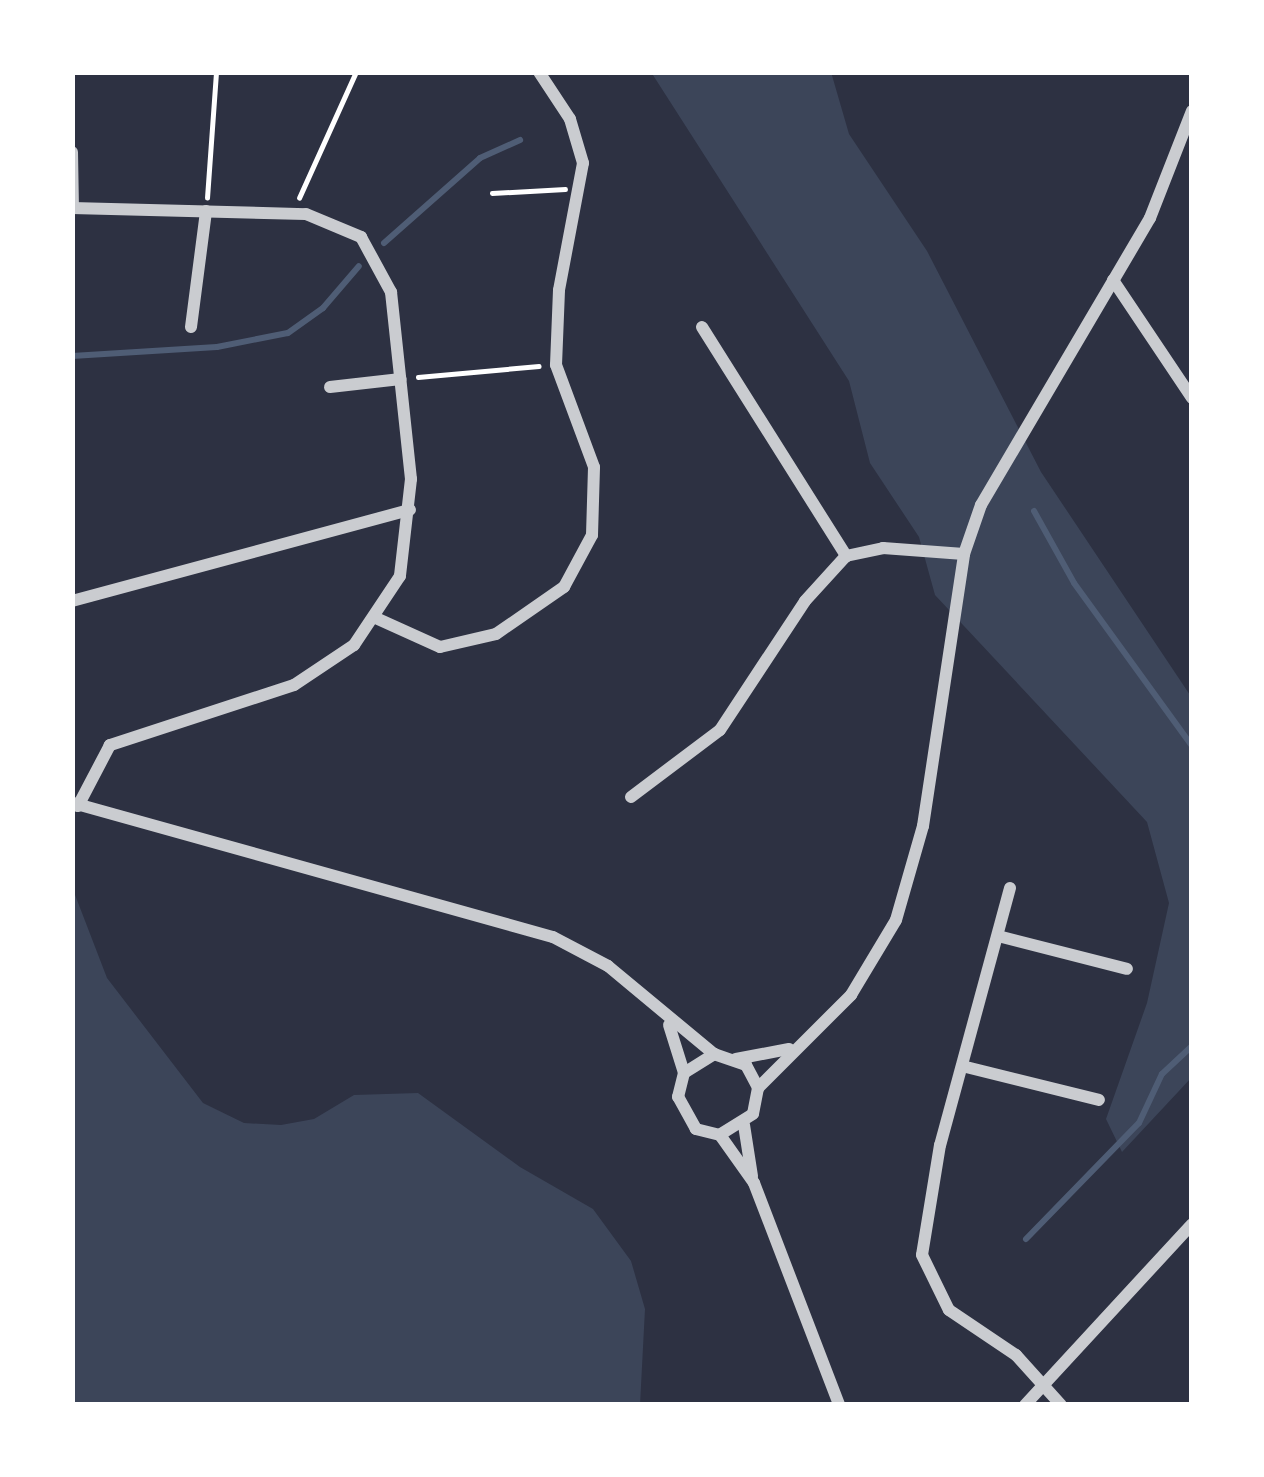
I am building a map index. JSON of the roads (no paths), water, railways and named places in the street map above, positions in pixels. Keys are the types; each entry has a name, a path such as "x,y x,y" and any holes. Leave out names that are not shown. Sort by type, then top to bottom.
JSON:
{"street":[{"path":"378,620 418,643 467,644 522,621 564,586 592,535 596,489 556,365 559,290 583,188 580,143 539,72"},
{"path":"839,1405 754,1183 744,1125 758,1088 790,1049 851,994 902,904 923,826 964,554 1003,457 1113,280 1179,158 1192,111"},
{"path":"72,152 72,208 292,214 338,222 372,248 391,292 410,510 400,576 378,620 327,668 294,685 110,745 75,804 553,937 608,966 669,1023 714,1054 736,1059 790,1049"},
{"path":"190,327 206,211"},
{"path":"1113,280 1192,398"},
{"path":"703,327 847,556"},
{"path":"330,387 401,379"},
{"path":"72,602 410,510"},
{"path":"631,797 720,730 805,601 847,556 883,548 964,554"},
{"path":"1010,888 925,1208 922,1255 949,1310 1046,1384 1060,1405"},
{"path":"998,937 1127,969"},
{"path":"669,1023 684,1073 681,1109 696,1129 720,1135 744,1125"},
{"path":"684,1073 714,1054"},
{"path":"736,1059 758,1088"},
{"path":"962,1066 1099,1100"},
{"path":"720,1135 754,1183"},
{"path":"1025,1405 1192,1224"}],"waterway":[{"path":"384,243 480,158 520,140"},
{"path":"72,356 217,347 288,333 323,308 359,266"},
{"path":"1034,511 1074,583 1192,746"},
{"path":"1026,1239 1139,1123 1162,1074 1192,1046"}]}
